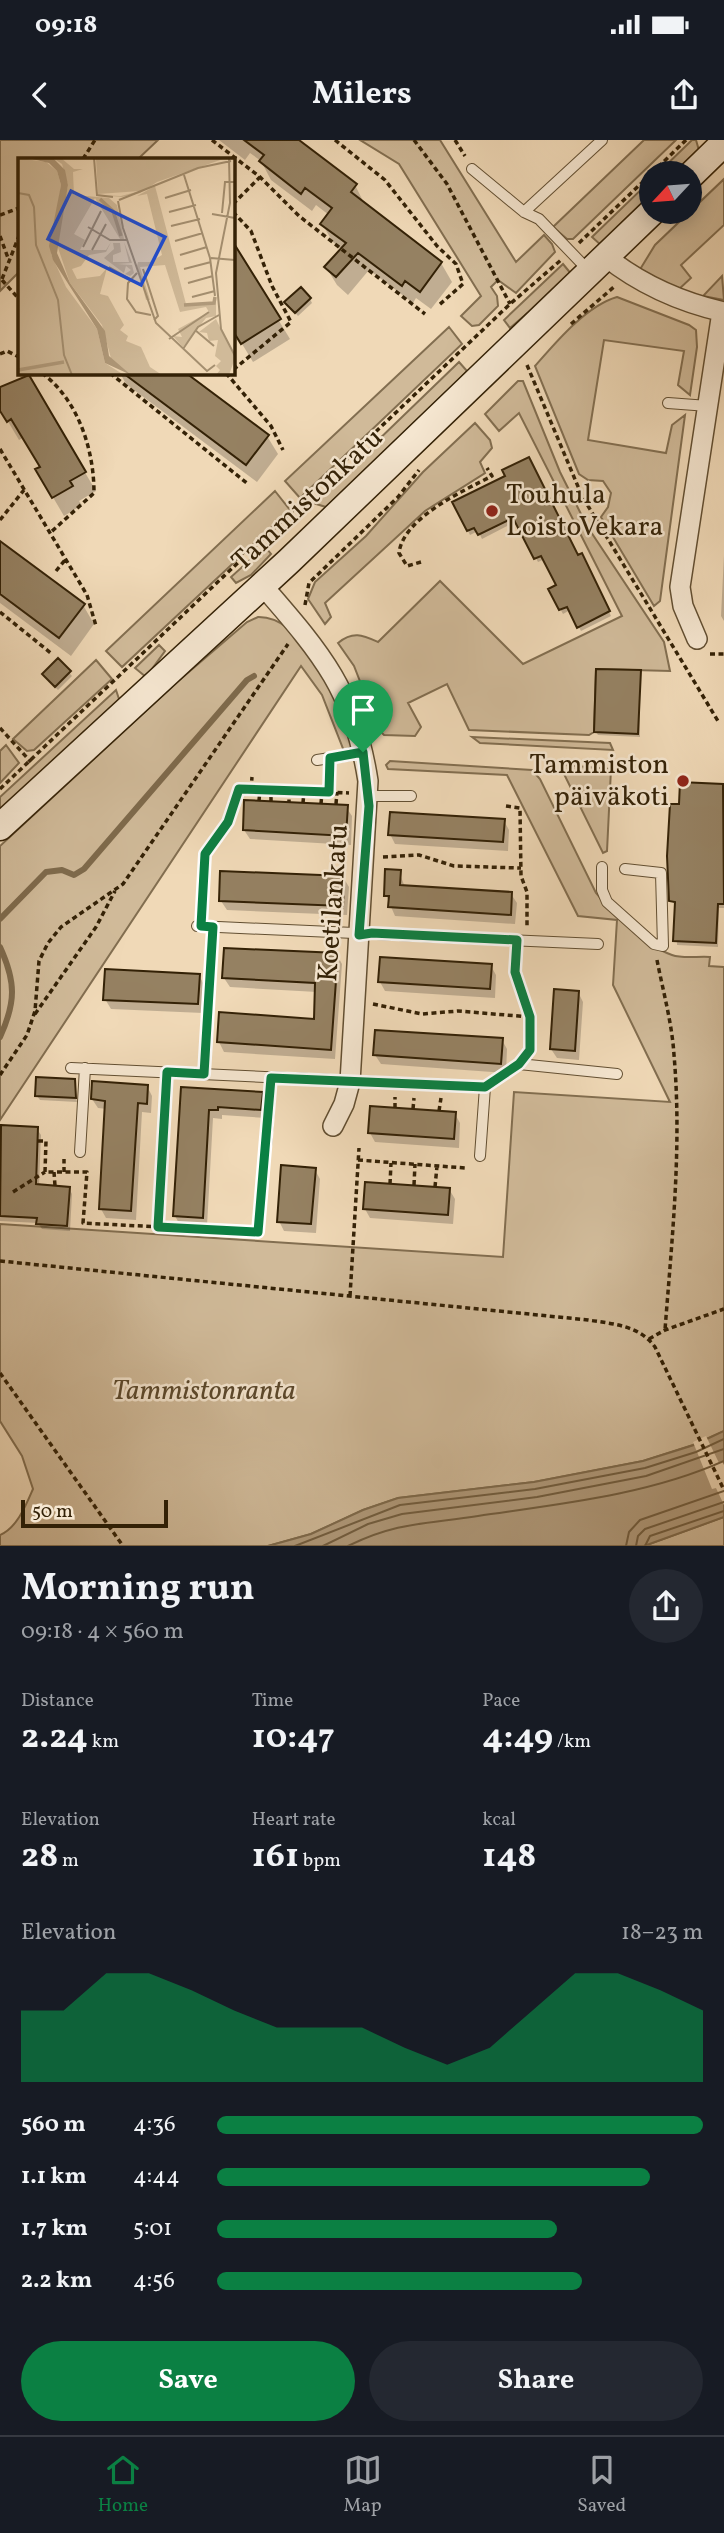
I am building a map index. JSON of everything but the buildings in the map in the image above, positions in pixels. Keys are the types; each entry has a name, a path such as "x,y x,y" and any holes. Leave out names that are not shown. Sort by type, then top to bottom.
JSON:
{"street":[{"path":"702,163 722,142"},
{"name":"Tammistonkatu","path":"0,827 263,586 597,263 651,224"},
{"path":"597,263 663,292 723,312 680,587 683,606 697,639"},
{"name":"Koetilankatu","path":"263,586 326,661 343,690 363,752 368,796 350,1082 344,1104 333,1126"}],"lane":[{"path":"524,212 602,140"},
{"path":"472,169 524,212 539,219 569,252 597,263"},
{"path":"668,403 708,406"},
{"path":"317,760 363,752"},
{"path":"368,796 411,796"},
{"path":"602,867 602,890 607,902 654,944 663,946 661,873 625,869"},
{"path":"199,926 598,944"},
{"path":"71,1068 485,1087 519,1064 617,1074"},
{"path":"80,1152 85,1068"},
{"path":"266,1146 271,1078"},
{"path":"480,1157 485,1087"}],"path":[{"path":"85,158 95,140"},
{"path":"212,140 260,177 299,216 425,314"},
{"path":"335,140 386,180 437,246 456,264 463,284 439,305"},
{"path":"414,140 447,184 510,304"},
{"path":"455,140 472,169"},
{"path":"664,161 686,140"},
{"path":"234,203 260,177"},
{"path":"0,789 32,762 510,304 639,185"},
{"path":"0,215 18,208"},
{"path":"234,213 251,231 272,286 291,322 234,369"},
{"path":"0,236 8,258"},
{"path":"18,238 1,279 18,298"},
{"path":"561,333 627,274"},
{"path":"0,354 7,351 18,356"},
{"path":"519,373 533,360"},
{"path":"527,365 582,496 718,720"},
{"path":"43,374 57,384 83,428 94,468 94,493 50,533"},
{"path":"111,374 248,484"},
{"path":"230,374 271,426 283,450"},
{"path":"0,449 87,595 96,626"},
{"path":"421,562 407,566 399,553 400,542 445,501 492,476 487,468"},
{"path":"0,1075 27,1035 32,1018 39,961 48,943 61,927 115,890 142,860 281,652 312,619 304,598 309,583 398,497 419,469"},
{"path":"0,520 24,489"},
{"path":"56,571 65,560"},
{"path":"0,612 52,654"},
{"path":"0,728 32,762"},
{"path":"199,926 205,854 228,822 239,789 329,792 330,758"},
{"path":"251,789 252,777"},
{"path":"259,801 260,789"},
{"path":"271,790 271,801"},
{"path":"289,791 289,802"},
{"path":"303,803 304,791"},
{"path":"321,804 322,792"},
{"path":"336,804 337,792"},
{"path":"506,806 520,808 521,868 527,892 522,940 515,972 530,1017 530,1050 519,1064"},
{"path":"377,858 419,855 454,866 521,868"},
{"path":"32,1018 96,927 115,890"},
{"path":"204,1074 213,927"},
{"path":"654,944 674,1051 678,1107 677,1187 665,1330"},
{"path":"368,1004 401,1007 422,1014 458,1011 530,1017"},
{"path":"158,1227 167,1072"},
{"path":"38,1141 46,1141 45,1172"},
{"path":"13,1192 45,1172 87,1172 83,1223 258,1232 266,1146"},
{"path":"350,1297 359,1148"},
{"path":"64,1159 64,1172"},
{"path":"358,1160 466,1168"},
{"path":"390,1184 391,1163"},
{"path":"414,1185 415,1164"},
{"path":"435,1186 437,1166"},
{"path":"54,1172 54,1186"},
{"path":"0,1261 600,1322 631,1328 649,1339 724,1490"},
{"path":"649,1339 665,1330 724,1309"},
{"path":"0,1373 123,1546"}],"green space":[{"path":"0,140 158,140 139,158 18,158 18,273 0,291"},
{"path":"360,140 440,140 516,262 544,235 555,252 516,293 498,280 491,287 497,296 498,306 479,325 472,326 461,316 481,296 399,164"},
{"path":"644,140 676,140 654,161 639,161 639,176 573,239 567,239 553,227"},
{"path":"692,140 696,140 700,154 693,161 670,161"},
{"path":"724,179 724,225 681,265 691,278 678,290 639,271 655,245 677,224 702,224 702,200"},
{"path":"639,192 639,212 603,247 592,237"},
{"path":"563,264 572,275 510,328 504,320"},
{"path":"722,276 724,300 703,296"},
{"path":"617,297 696,330 697,347 690,395 678,385 684,351 604,340 588,440 666,453 672,425 685,415 660,601 654,606 601,517 608,507 611,493 603,481 588,480 579,474 535,366 583,316"},
{"path":"449,327 462,344 300,498 285,481"},
{"path":"459,362 467,371 419,421 326,507 313,503"},
{"path":"518,381 523,381 560,472 587,526 664,642 670,671 596,669 594,732 589,735 469,730 447,684 408,703 421,727 415,736 384,735 379,730 354,666 338,643 358,635 378,642 440,581 523,664 622,616 519,413 499,431 485,414"},
{"path":"475,423 490,440 492,448 480,462 485,473 425,511 325,603 331,617 325,624 308,599 315,582 366,536 423,472"},
{"path":"275,491 290,510 122,667 106,651"},
{"path":"267,549 271,554 251,575 236,583 231,577 261,550"},
{"path":"258,617 276,621 292,631 306,647 330,688 353,746 344,751 322,695 301,666 0,1120 0,846 176,683 247,622"},
{"path":"159,645 165,651 146,677 135,668"},
{"path":"96,660 112,679 34,750 27,751 13,739"},
{"path":"116,690 121,705 0,819 0,797"},
{"path":"472,737 610,743 613,750 480,743"},
{"path":"6,745 19,763 0,783 0,751"},
{"name":"Tammistonranta","path":"390,761 532,770 540,779 596,893 611,910 641,937 662,951 681,957 710,957 709,966 724,967 724,1431 693,1445 643,1461 534,1482 398,1498 363,1510 311,1534 268,1546 0,1546 0,1535 16,1522 33,1489 22,1456 0,1421 0,1224 503,1257 514,1092 670,1102 613,985 617,920 578,916 507,775 388,769 386,765"},
{"path":"564,765 611,769 607,851 603,853 561,768"},
{"path":"724,1517 724,1546 644,1546"}],"water":[{"path":"724,1431 724,1517 644,1546 268,1546 311,1534 363,1510 398,1498 534,1482 643,1461 694,1445"}],"pier":[{"path":"706,1436 719,1463 722,1461 724,1465 724,1505 716,1488 712,1489 693,1442"}],"waterway":[{"path":"0,919 46,872 62,870 74,875 84,869 247,680 254,676"},
{"path":"0,947 9,971 12,992 9,1013 0,1037"}],"place":[{"name":"Touhula LoistoVekara","path":"492,511"},
{"name":"Tammiston päiväkoti","path":"683,781"}],"route":[{"path":"363,752 369,806 359,935 372,933 517,940 515,972 530,1017 530,1050 519,1064 485,1087 271,1078 258,1232 158,1227 167,1072 204,1074 213,927 201,926 205,854 228,822 239,789 329,792 330,758 363,752"}]}
